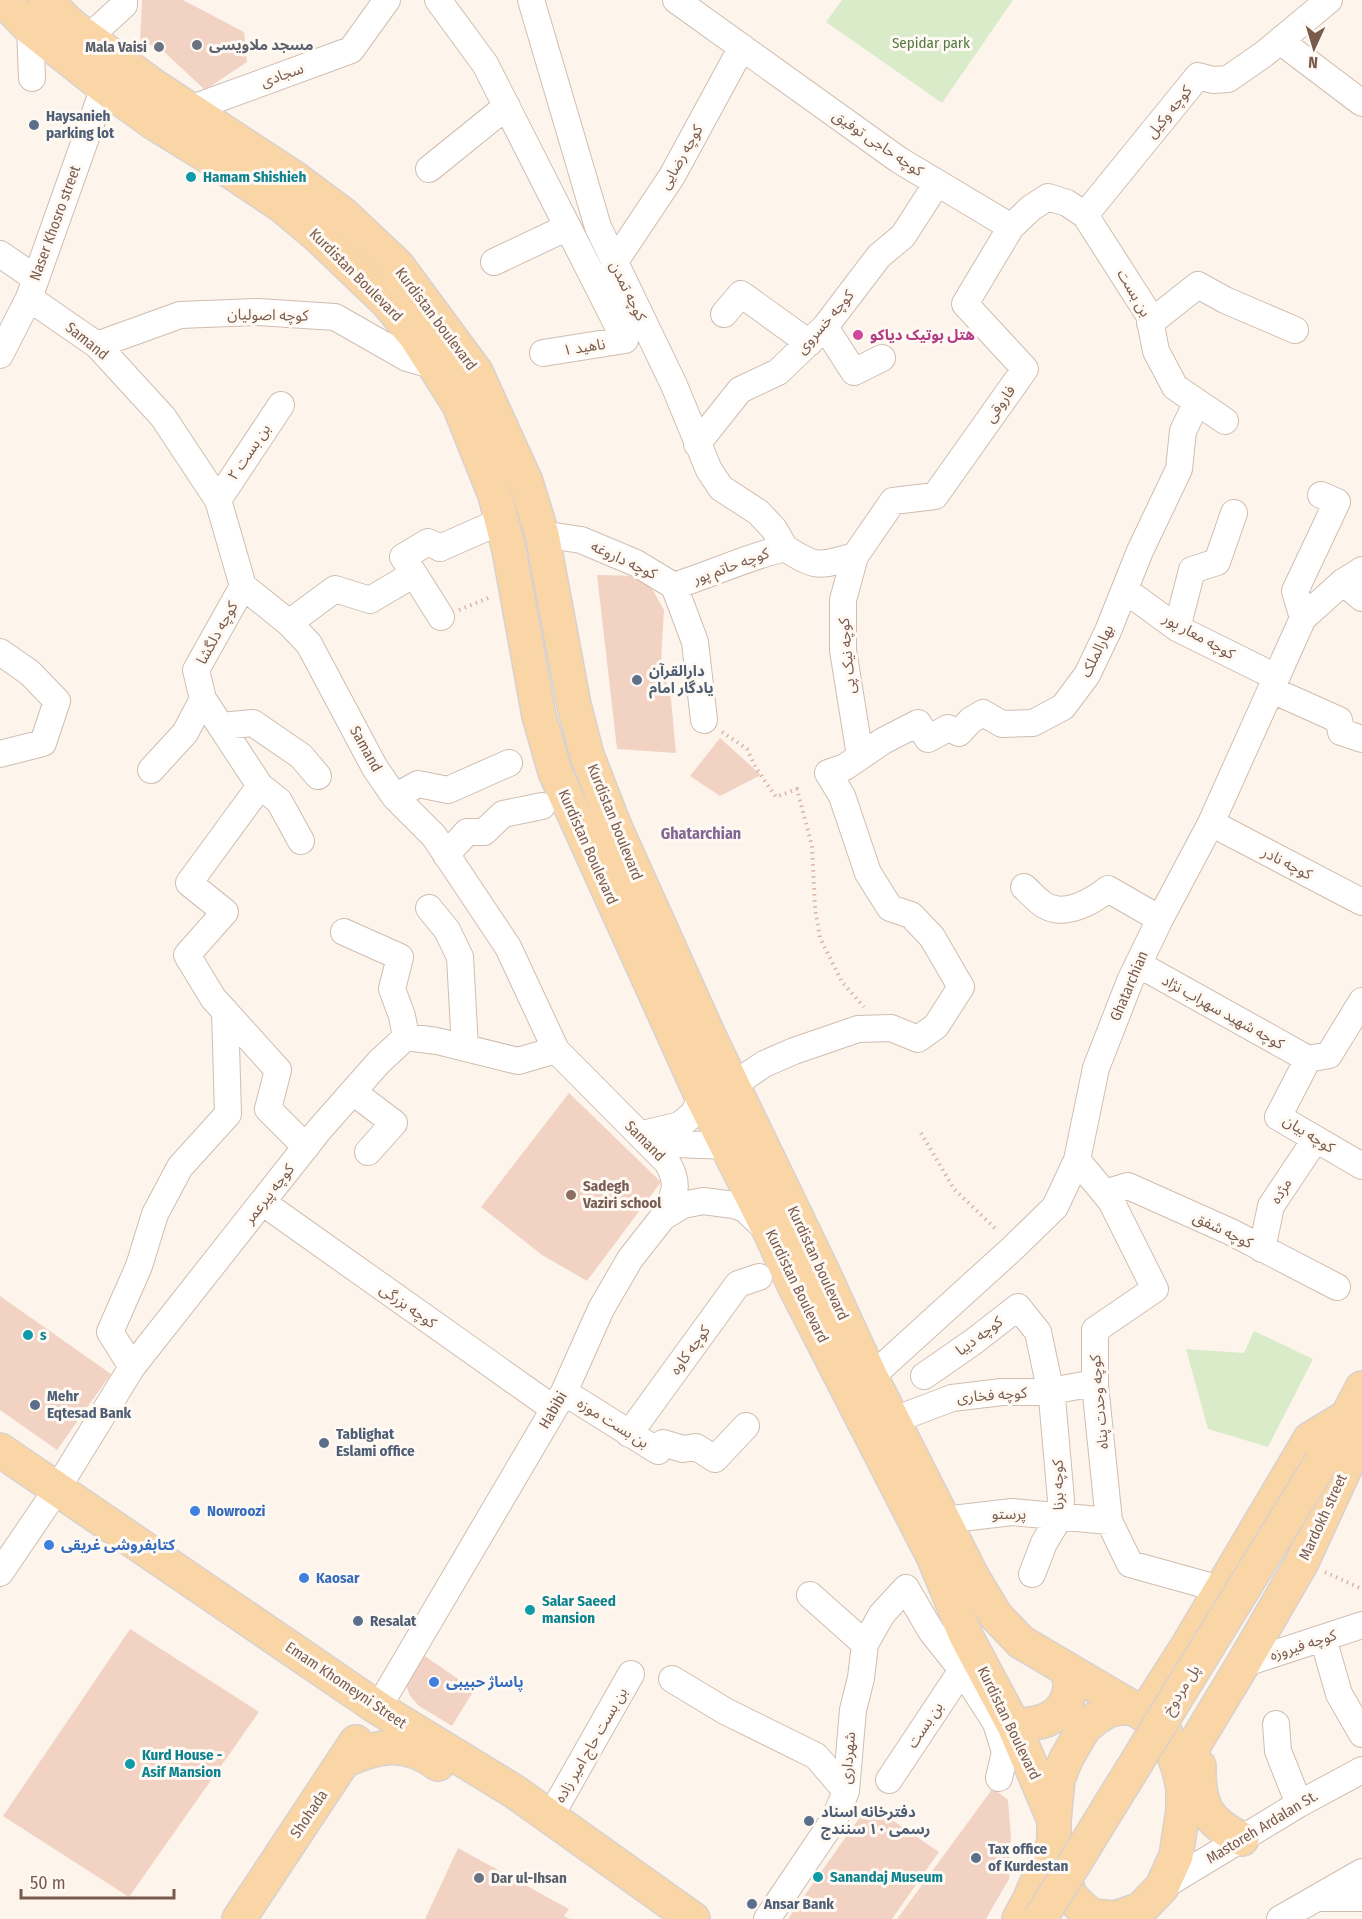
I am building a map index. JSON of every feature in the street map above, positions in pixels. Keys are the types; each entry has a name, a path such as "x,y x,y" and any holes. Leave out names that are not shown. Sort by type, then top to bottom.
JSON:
{"main road":[{"name":"Kurdistan Boulevard","path":"3,0 51,11 104,87 154,123 281,205 318,236 387,302 416,337 459,405 495,495 509,550 539,716 555,772 702,1097 728,1146 793,1283 933,1556 966,1636 1014,1726 1054,1831"},
{"name":"Kurdistan boulevard","path":"51,11 154,86 293,177 344,215 397,265 476,372 526,482 542,534 574,705 587,755 620,838 733,1085 871,1377 972,1576 996,1616 1021,1642 1139,1711"},
{"name":"پل مردوخ","path":"1040,1919 1322,1461 1353,1429 1362,1388"},
{"path":"1139,1711 1187,1647 1310,1439 1353,1429"},
{"name":"Mardokh street","path":"1179,1770 1302,1562 1347,1464 1353,1429"},
{"name":"Emam Khomeyni Street","path":"0,1450 378,1708 516,1792 693,1919"},
{"path":"1014,1726 1046,1720 1057,1713 1065,1703 1070,1691 1071,1678 1066,1670"},
{"name":"Shohada","path":"239,1919 378,1708"},
{"path":"1121,1708 1139,1711 1157,1723 1166,1734 1179,1770 1182,1788 1181,1830 1176,1856 1162,1887 1136,1915 1116,1918 1084,1915 1070,1894 1063,1878 1054,1831 1058,1779 1079,1735 1096,1718 1109,1710 1121,1708"},
{"path":"1200,1734 1199,1775 1201,1796 1207,1812 1222,1828 1242,1839"},
{"path":"344,1761 364,1752 390,1747 404,1748 430,1757 658,1919"},
{"path":"1019,1919 1029,1901 1054,1831"}],"street":[{"path":"88,38 124,5 124,0"},
{"name":"سجادی","path":"190,109 351,50 387,0"},
{"name":"کوچه تمدن","path":"438,0 485,64 625,340"},
{"name":"کوچه تمدن","path":"531,0 598,227 674,385 709,470 721,488 758,512 774,529 785,548"},
{"name":"کوچه حاجی توفیق","path":"676,0 899,160 1011,227"},
{"name":"کوچه وکیل","path":"1085,215 1198,75 1213,80 1228,79 1280,41 1329,0"},
{"path":"32,78 51,11"},
{"path":"1280,41 1362,103"},
{"name":"کوچه رضایی","path":"614,263 672,176 742,47"},
{"name":"Naser Khosro street","path":"0,355 32,288 104,87"},
{"path":"429,169 507,106"},
{"name":"کوچه خسروی","path":"697,444 740,390 778,372 817,335 879,256 903,236 937,183"},
{"path":"1011,227 1030,208 1048,197 1067,203 1085,215"},
{"name":"بن بست","path":"1085,215 1149,315 1156,351 1175,387 1225,421"},
{"path":"494,262 568,227"},
{"name":"فاروقی","path":"855,556 893,501 935,496 1025,369 965,304 1011,227"},
{"name":"Samand","path":"0,254 32,288 97,345 163,417 218,500 243,586 289,622 309,644 375,768 395,797 434,837 508,947 556,1050 667,1162 676,1177 674,1194 663,1217"},
{"path":"1150,323 1198,285 1294,330"},
{"path":"724,314 741,294 817,335 854,372 882,358"},
{"name":"کوچه اصولیان","path":"97,345 180,315 258,312 335,317 407,358 432,365"},
{"name":"ناهید ۱","path":"543,353 625,340"},
{"name":"بهارالملک","path":"891,1028 918,1039 936,1026 961,987 932,937 910,915 890,908 868,873 842,796 828,773 845,766 883,741 918,723 928,739 948,728 959,733 971,720 983,713 1002,724 1033,723 1063,707 1087,675 1140,551 1179,469 1183,431 1197,402"},
{"name":"بن بست ۲","path":"218,500 281,405"},
{"path":"1303,618 1295,591 1337,502 1321,495"},
{"path":"1177,628 1192,570 1217,562 1234,513"},
{"path":"289,622 335,589 370,600 409,566 428,542 440,548 501,521"},
{"name":"کوچه داروغه","path":"542,534 581,540 636,563 674,586 695,642 704,720"},
{"name":"کوچه حاتم پور","path":"674,586 707,576 754,555 785,548 807,562 822,565 855,556"},
{"name":"کوچه نیک پی","path":"855,556 843,600 843,650 860,756"},
{"path":"409,566 441,617"},
{"name":"Ghatarchian","path":"871,1377 1055,1207 1077,1160 1096,1068 1138,964 1211,824 1303,618 1356,583"},
{"name":"کوچه دلگشا","path":"203,699 196,670 243,586"},
{"name":"کوچه معار پور","path":"1125,590 1177,628 1339,720 1341,732 1362,739"},
{"path":"0,652 30,673 57,700 43,743 0,754"},
{"path":"151,770 184,733 203,699 260,786 279,801 300,842"},
{"path":"221,726 253,723 301,756 318,776"},
{"path":"395,797 418,784 448,790 509,763"},
{"path":"260,786 189,883 225,912 187,955 213,998 278,1070 268,1109 306,1147"},
{"path":"446,855 467,832 484,831 503,814 542,806"},
{"name":"کوچه نادر","path":"1211,824 1362,902"},
{"path":"1024,887 1047,907 1071,909 1093,901 1108,890 1160,919"},
{"path":"429,908 447,930 460,957 465,1048"},
{"path":"344,932 400,957 392,989 402,1016 406,1037 437,1041 518,1061 556,1050"},
{"name":"کوچه شهید سهراب نژاد","path":"1138,964 1308,1059"},
{"path":"1308,1059 1329,1055 1362,1001"},
{"path":"132,1367 110,1332 139,1266 155,1214 180,1167 228,1114 225,1011"},
{"path":"733,1085 764,1064 794,1051 858,1029 891,1028"},
{"name":"کوچه پیرعمر","path":"0,1573 57,1489 132,1367 306,1147 379,1062 406,1037"},
{"name":"کوچه بیان","path":"1308,1059 1278,1117 1362,1166"},
{"path":"353,1092 394,1123 368,1152"},
{"path":"638,1135 680,1125 693,1114 702,1097"},
{"path":"638,1135 676,1144 728,1146"},
{"name":"مژده","path":"1262,1249 1271,1206 1315,1140"},
{"name":"کوچه وحدت پناه","path":"1077,1160 1111,1201 1155,1289 1095,1330 1095,1385 1109,1521 1130,1564 1220,1588"},
{"name":"کوچه شفق","path":"1105,1193 1128,1186 1231,1232 1337,1287"},
{"name":"کوچه بزرگی","path":"262,1202 559,1400"},
{"name":"Habibi","path":"378,1708 559,1400 601,1309 630,1259 663,1217 683,1205 703,1202 734,1205 745,1209 771,1234"},
{"name":"کوچه کاوه","path":"629,1434 738,1284 759,1276"},
{"name":"کوچه دیبا","path":"924,1376 1018,1307 1038,1332 1051,1391"},
{"path":"907,1345 924,1376 934,1404"},
{"name":"کوچه فخاری","path":"894,1420 952,1398 1002,1392 1051,1391 1095,1385"},
{"name":"کوچه برنا","path":"1032,1574 1044,1543 1059,1518 1061,1500 1051,1391"},
{"name":"بن بست موزه","path":"559,1400 629,1434 658,1451 663,1443 683,1449 696,1447 715,1459 746,1426"},
{"name":"پرستو","path":"944,1520 1012,1512 1109,1521"},
{"name":"شهرداری","path":"767,1919 835,1818 846,1791 853,1710 861,1678 865,1644 882,1614 906,1588 931,1631 962,1670"},
{"path":"810,1594 865,1644"},
{"name":"کوچه فیروزه","path":"1243,1664 1362,1625"},
{"path":"1323,1638 1340,1694 1362,1734"},
{"path":"962,1670 996,1723 1005,1752 999,1778"},
{"name":"بن بست","path":"888,1780 962,1670"},
{"name":"بن بست حاج امیر زاده","path":"550,1817 631,1674"},
{"path":"672,1679 724,1711 816,1756 846,1791"},
{"path":"1276,1725 1278,1751 1299,1804"},
{"name":"Mastoreh Ardalan St.","path":"1162,1887 1299,1804 1362,1770"},
{"path":"1280,1919 1362,1872"},
{"path":"1319,1898 1362,1898"}],"path":[{"path":"441,617 500,594"},
{"path":"704,720 747,749 756,768 776,797 797,789 812,846 815,908 820,938 842,982 864,1007 891,1028"},
{"path":"921,1133 954,1189 1014,1247"},
{"path":"1302,1562 1362,1588"}],"green space":[{"name":"Sepidar park","path":"842,0 1013,0 942,103 826,22"},
{"path":"1254,1331 1313,1359 1268,1447 1208,1429 1186,1349 1244,1353"}],"building":[{"name":"مسجد ملاویسی","path":"142,0 183,0 244,32 247,62 205,90 159,47 140,43"},
{"name":"دارالقرآن یادگار امام","path":"597,575 645,576 664,610 661,661 671,699 676,753 617,749"},
{"path":"720,738 761,775 720,796 690,776"},
{"name":"Sadegh Vaziri school","path":"569,1093 661,1182 587,1281 542,1255 481,1207"},
{"name":"s","path":"0,1296 111,1374 57,1450 0,1410"},
{"name":"Kurd House - Asif Mansion","path":"130,1629 259,1712 129,1897 3,1816"},
{"name":"پاساژ حبیبی","path":"419,1652 474,1690 452,1726 419,1706 410,1696 402,1675"},
{"name":"Tax office of Kurdestan","path":"993,1788 1008,1800 1011,1837 1009,1879 986,1919 897,1919"},
{"path":"869,1804 939,1852 892,1919 788,1919"},
{"name":"Dar ul-Ihsan","path":"458,1848 569,1909 564,1916 570,1919 425,1919"}],"place":[{"name":"مسجد ملاویسی","path":"197,45"},
{"name":"Mala Vaisi","path":"159,47"},
{"name":"Haysanieh parking lot","path":"34,125"},
{"name":"Hamam Shishieh","path":"191,177"},
{"name":"هتل بوتیک دیاکو","path":"858,335"},
{"name":"دارالقرآن یادگار امام","path":"637,680"},
{"name":"Sadegh Vaziri school","path":"571,1195"},
{"name":"s","path":"28,1335"},
{"name":"Mehr Eqtesad Bank","path":"35,1405"},
{"name":"Tablighat Eslami office","path":"324,1443"},
{"name":"Nowroozi","path":"195,1511"},
{"name":"کتابفروشی غریقی","path":"49,1545"},
{"name":"Kaosar","path":"304,1578"},
{"name":"Salar Saeed mansion","path":"530,1610"},
{"name":"Resalat","path":"358,1621"},
{"name":"پاساژ حبیبی","path":"434,1682"},
{"name":"Kurd House - Asif Mansion","path":"130,1764"},
{"name":"دفترخانه اسناد رسمی ۱۰ سنندج","path":"809,1821"},
{"name":"Tax office of Kurdestan","path":"976,1858"},
{"name":"Sanandaj Museum","path":"818,1877"},
{"name":"Dar ul-Ihsan","path":"479,1878"},
{"name":"Ansar Bank","path":"752,1904"}],"district":[{"name":"Ghatarchian","path":"701,833"}]}
